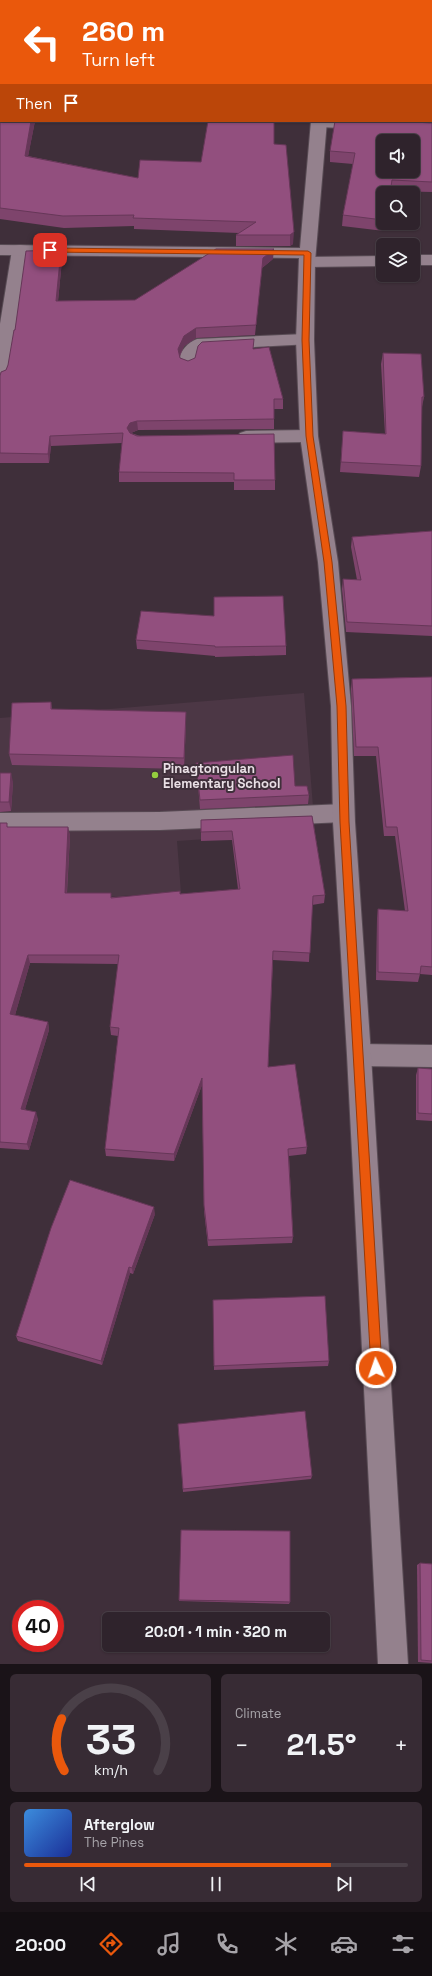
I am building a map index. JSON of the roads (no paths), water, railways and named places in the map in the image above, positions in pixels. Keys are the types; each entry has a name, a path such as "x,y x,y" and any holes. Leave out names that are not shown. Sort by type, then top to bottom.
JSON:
{"street":[{"path":"380,125 319,122 308,257 305,340 309,436 328,562 341,706 344,813 393,1664"},
{"path":"0,250 308,257"}],"lane":[{"path":"0,375 20,250"},
{"path":"308,257 376,261"},
{"path":"420,260 432,260"},
{"path":"188,363 189,353 197,345 305,340"},
{"path":"232,437 309,436"},
{"path":"0,822 160,821 344,813"},
{"path":"359,1055 432,1056"}],"place":[{"name":"Pinagtongulan Elementary School","path":"155,775"}]}
